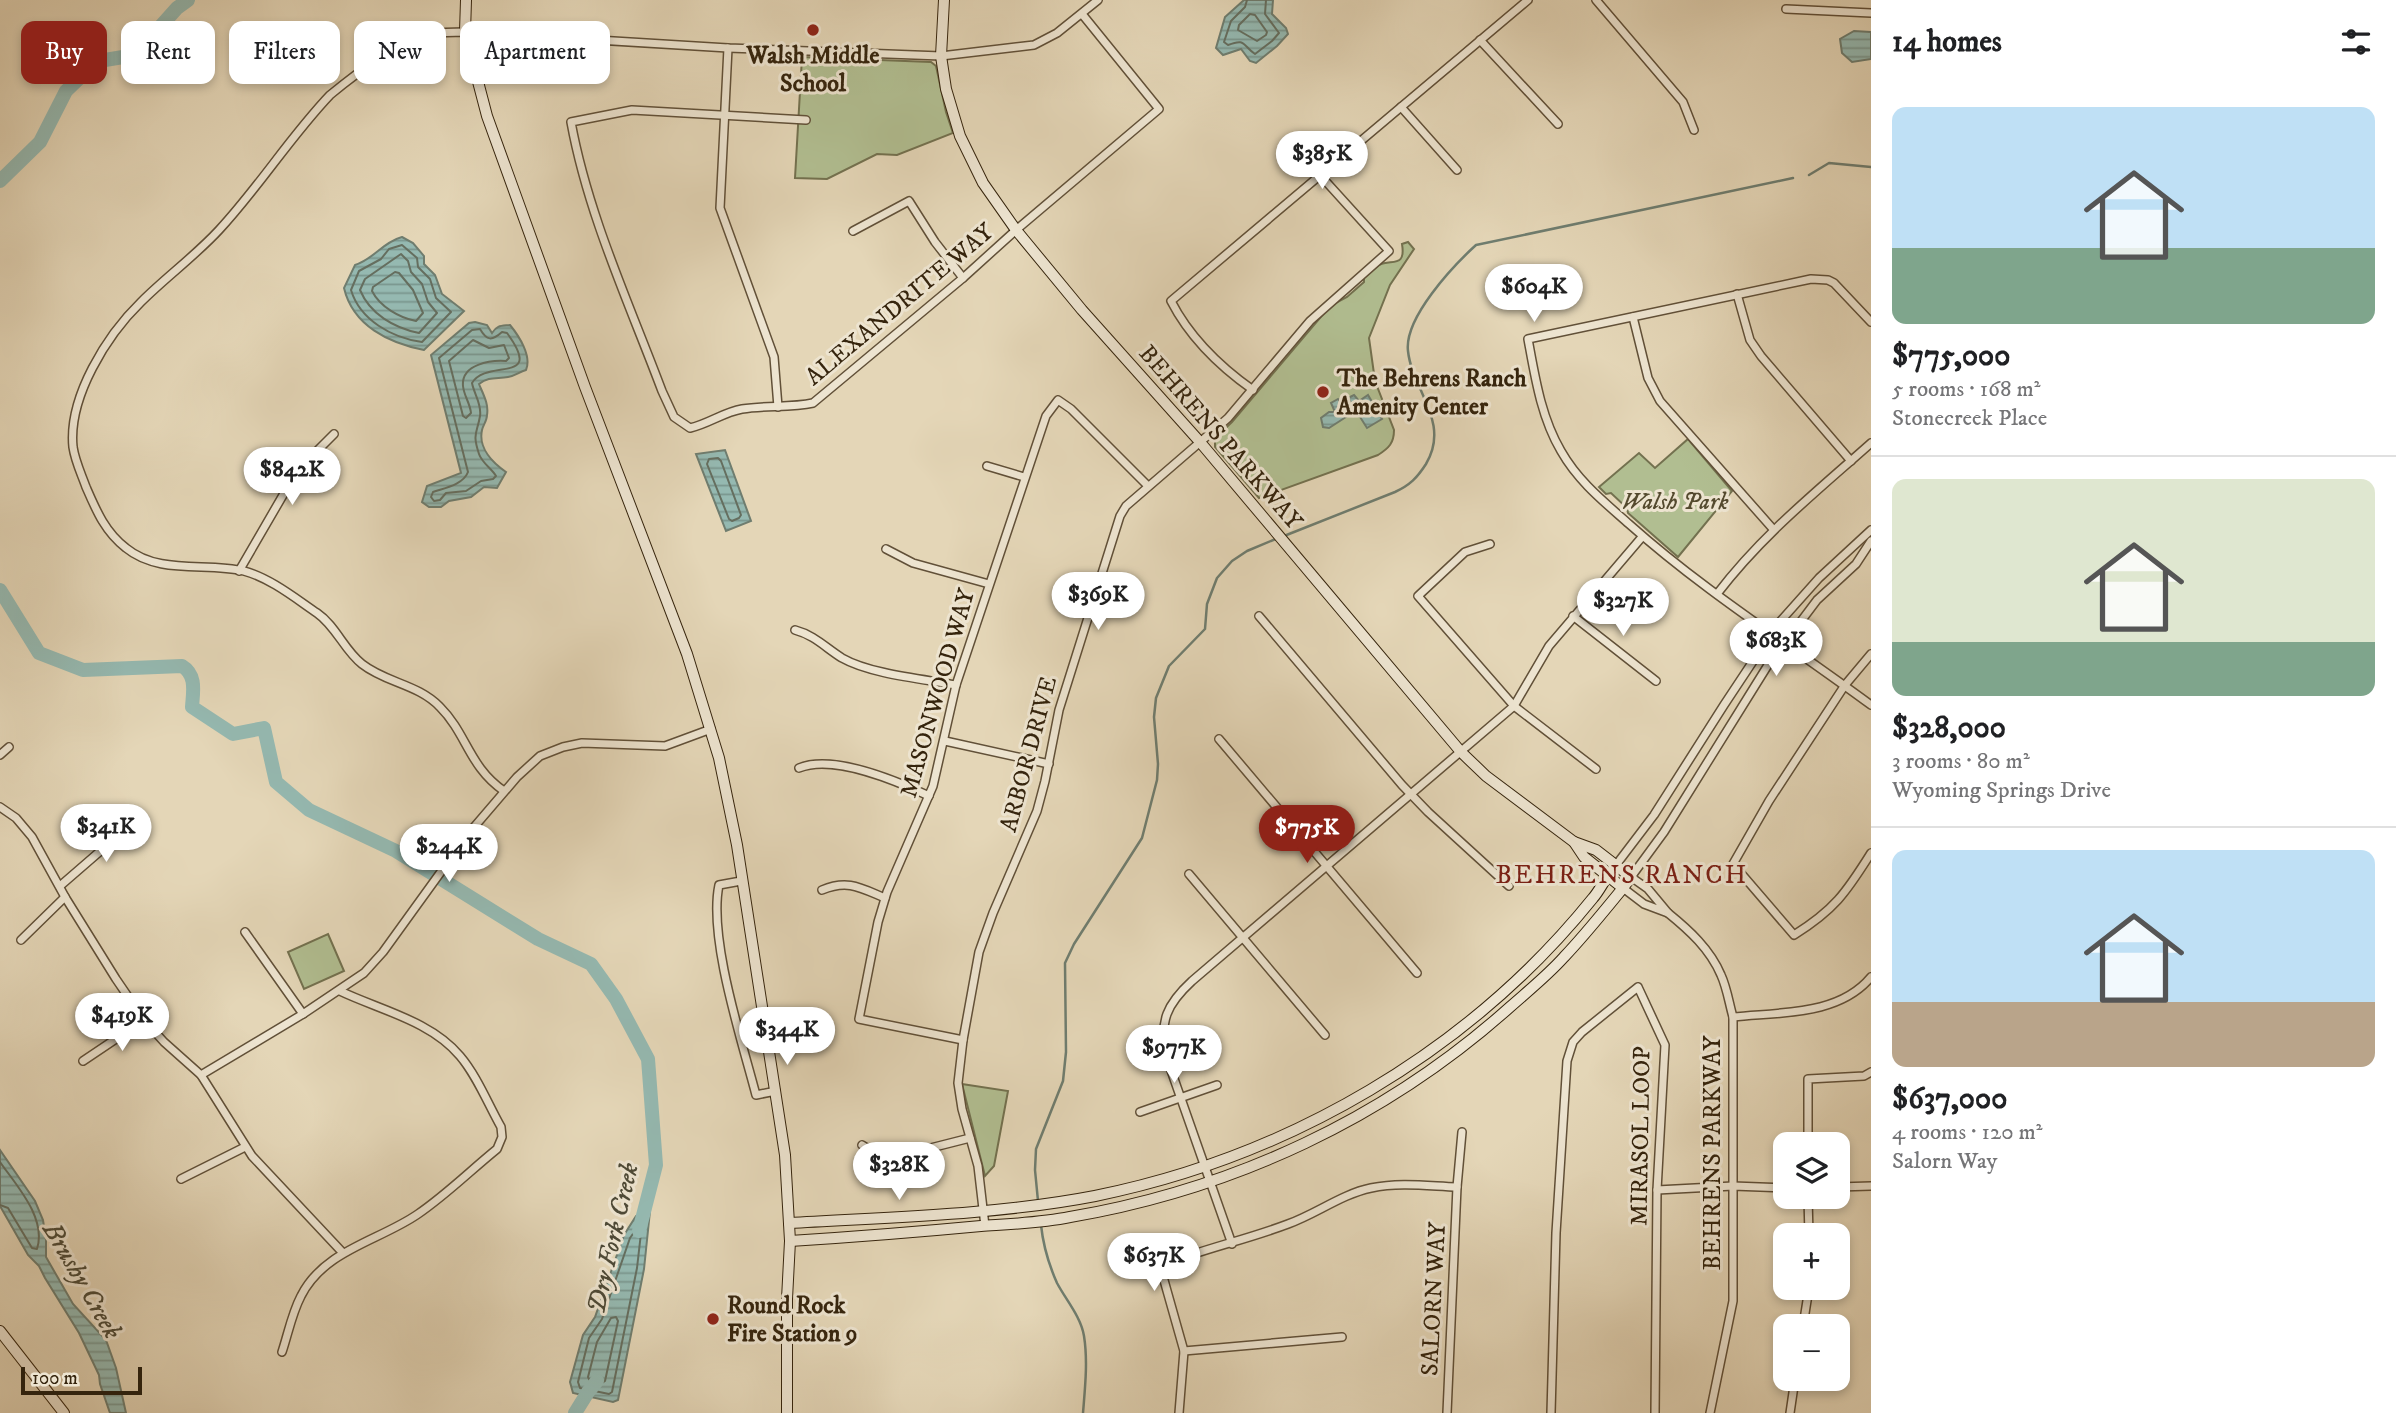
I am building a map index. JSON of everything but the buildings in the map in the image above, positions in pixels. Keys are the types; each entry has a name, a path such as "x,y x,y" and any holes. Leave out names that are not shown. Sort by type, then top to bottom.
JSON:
{"street":[{"path":"465,21 466,0"},
{"name":"BEHRENS PARKWAY","path":"944,0 941,56 946,89 960,136 983,183 1016,230 1082,310 1200,442 1461,752 1486,776 1574,842 1584,857 1607,877 1644,904 1668,913"},
{"path":"610,41 941,56 1034,45 1057,33 1098,0"},
{"path":"1253,390 1224,369 1182,323 1171,301 1528,0"},
{"path":"1596,0 1683,102 1694,130"},
{"path":"1786,9 1871,13"},
{"name":"ALEXANDRITE WAY","path":"806,120 632,110 571,122 576,149 596,214 674,417 690,428 704,425 738,409 796,407 813,403 963,278 1159,108 1082,14"},
{"path":"460,32 435,33 404,45 353,77 315,111 217,233 127,317 113,334 84,386 73,431 75,458 96,511 110,533 127,550 148,560 196,568 239,570 270,583 318,613 329,623 350,654 365,667 428,696 444,711 480,769 504,790"},
{"path":"1480,40 1558,124"},
{"path":"728,48 720,208 774,356 778,407"},
{"path":"480,84 492,128 585,387 687,653 719,758 737,845 785,1155 790,1241 787,1413"},
{"path":"1401,107 1457,170"},
{"name":"ARBOR DRIVE","path":"985,1226 978,1167 958,1083 963,1040 985,934 1037,811 1059,710 1115,529 1126,506 1228,418 1310,321 1389,251 1320,175"},
{"path":"853,231 909,201 935,242 963,278"},
{"path":"1871,322 1842,289 1828,279 1811,279 1528,339 1539,396 1559,449 1584,484 1693,579 1871,705"},
{"path":"1737,294 1744,324 1755,348 1851,461"},
{"path":"1633,317 1648,378 1660,401 1773,529"},
{"name":"MASONWOOD WAY","path":"963,1040 859,1019 885,898 937,774 956,685 1046,415 1058,400 1071,408 1148,486"},
{"path":"239,570 297,471 334,434"},
{"path":"1717,594 1773,529 1871,443"},
{"path":"987,467 1024,477"},
{"path":"789,1223 983,1210 1095,1196 1203,1168 1274,1140 1350,1102 1447,1037 1496,999 1595,896 1654,815 1793,605 1871,530"},
{"path":"1232,1244 1208,1183 1166,1056 1162,1039 1168,1008 1179,992 1514,706 1549,646 1642,537"},
{"path":"790,1241 1014,1225 1143,1202 1208,1183 1296,1149 1345,1125 1437,1066 1483,1031 1563,959 1623,888 1664,832 1768,665 1817,600 1856,564 1871,541"},
{"path":"1490,544 1465,552 1419,596 1514,706 1596,769"},
{"path":"886,549 913,563 989,584"},
{"path":"1259,616 1411,795 1509,886"},
{"path":"1573,616 1657,681"},
{"path":"795,630 810,634 843,658 860,665 956,685"},
{"path":"1871,654 1845,685 1769,801 1733,864 1794,935 1833,906 1847,891 1871,853"},
{"path":"201,1075 340,991 374,963 463,841 504,790 540,757 564,747 594,743 665,747 711,729"},
{"path":"1219,739 1417,973"},
{"path":"944,741 1049,764"},
{"path":"0,755 9,747"},
{"path":"799,768 817,763 833,765 890,779 929,796"},
{"path":"0,807 25,827 65,897 144,1020 163,1042 201,1075 225,1110 245,1147 343,1253"},
{"path":"60,886 135,821"},
{"name":"BEHRENS PARKWAY","path":"1574,842 1588,845 1648,889 1668,913 1698,940 1722,976 1733,1017 1733,1301 1710,1413"},
{"path":"1189,874 1325,1035"},
{"path":"741,881 719,885 716,897 721,946 756,1095 776,1091"},
{"path":"822,890 842,883 850,884 885,898"},
{"path":"21,940 65,897"},
{"path":"245,932 303,1014"},
{"path":"1733,1017 1827,1006 1858,991 1871,977"},
{"name":"MIRASOL LOOP","path":"1551,1413 1556,1233 1567,1061 1573,1042 1582,1032 1638,987 1664,1045 1657,1190 1655,1413"},
{"path":"282,1352 301,1296 317,1274 343,1253 402,1224 433,1204 497,1149 502,1137 500,1127 467,1066 450,1045 416,1023 340,991"},
{"path":"83,1061 144,1020"},
{"path":"1808,1132 1808,1079 1864,1076 1871,1072"},
{"path":"1140,1112 1217,1085"},
{"name":"SALORN WAY","path":"1447,1413 1462,1132"},
{"path":"862,1145 875,1153 907,1154 970,1138"},
{"path":"181,1179 245,1147"},
{"path":"1179,1413 1184,1351 1160,1266 1291,1223 1368,1188 1405,1184 1457,1187"},
{"path":"1657,1190 1733,1186 1773,1188"},
{"path":"1850,1187 1871,1186"},
{"path":"0,1331 64,1413"},
{"path":"1184,1351 1342,1337"},
{"path":"1790,1413 1793,1391"}],"green space":[{"path":"802,57 931,62 936,66 953,133 897,155 877,154 827,179 795,178"},
{"path":"1408,242 1414,249 1390,285 1369,338 1375,381 1394,430 1390,445 1378,455 1259,498 1215,447 1215,438 1232,422 1330,306 1347,297 1364,282 1364,277 1379,265 1400,260 1402,244"},
{"name":"Walsh Park","path":"1688,439 1732,491 1678,557 1628,513 1627,508 1611,493 1606,494 1599,487 1639,453 1655,468"},
{"path":"328,934 344,971 304,989 288,952"},
{"path":"962,1084 1008,1091 994,1166 985,1176"}],"water":[{"path":"1244,0 1273,0 1272,14 1286,28 1288,34 1256,63 1250,61 1241,49 1223,55 1216,48 1225,17"},
{"path":"1854,31 1871,32 1871,59 1852,62 1842,53 1840,39"},
{"path":"402,237 413,243 424,256 424,264 435,275 442,294 464,311 424,350 398,343 374,331 355,313 344,288 355,265"},
{"path":"469,323 487,325 492,333 498,327 510,325 521,340 526,353 526,370 479,384 487,411 482,443 492,460 506,472 497,488 484,487 471,497 449,501 441,507 429,507 422,502 427,486 461,473 431,355"},
{"path":"1354,395 1359,401 1368,395 1382,419 1367,428 1348,398"},
{"path":"1338,399 1349,415 1329,428 1323,427 1321,418 1329,412 1335,412 1331,403"},
{"path":"725,450 751,521 726,531 696,454"},
{"path":"0,1150 35,1201 43,1220 46,1257 73,1304 106,1340 116,1368 126,1413 110,1413 99,1375 79,1333 39,1266 28,1255 0,1206"},
{"path":"650,1211 644,1269 618,1400 613,1402 573,1393 570,1382 583,1335 595,1317 624,1235 636,1216"}],"waterway":[{"name":"Dry Fork Creek","path":"0,181 40,142 66,91 93,65 135,55 177,8 188,0"},
{"path":"1809,175 1829,163 1871,167"},
{"path":"1284,536 1400,489 1413,481 1426,464 1433,449 1434,434 1428,406 1411,365 1409,338 1414,323 1432,294 1476,245 1793,178"},
{"path":"1038,1201 1036,1149 1063,1081 1066,1052 1065,963 1074,944 1142,838 1157,780 1154,717 1156,698 1169,666 1205,629 1207,604 1217,578 1232,561 1247,551 1278,538"},
{"name":"Dry Fork Creek","path":"0,590 39,653 83,670 182,666 192,679 192,707 233,734 264,728 276,782 309,810 396,851 538,939 591,964 616,999 648,1059 656,1165 639,1231"},
{"path":"1041,1225 1054,1276 1077,1315 1084,1336 1086,1365 1083,1413"},
{"name":"Dry Fork Creek","path":"575,1413 597,1381"}],"place":[{"name":"Walsh Middle School","path":"813,30"},
{"name":"The Behrens Ranch Amenity Center","path":"1323,392"},
{"name":"Round Rock Fire Station 9","path":"713,1319"}],"district":[{"name":"BEHRENS RANCH","path":"1622,874"}],"water label":[{"name":"Brushy Creek","path":"83,1280"}]}
